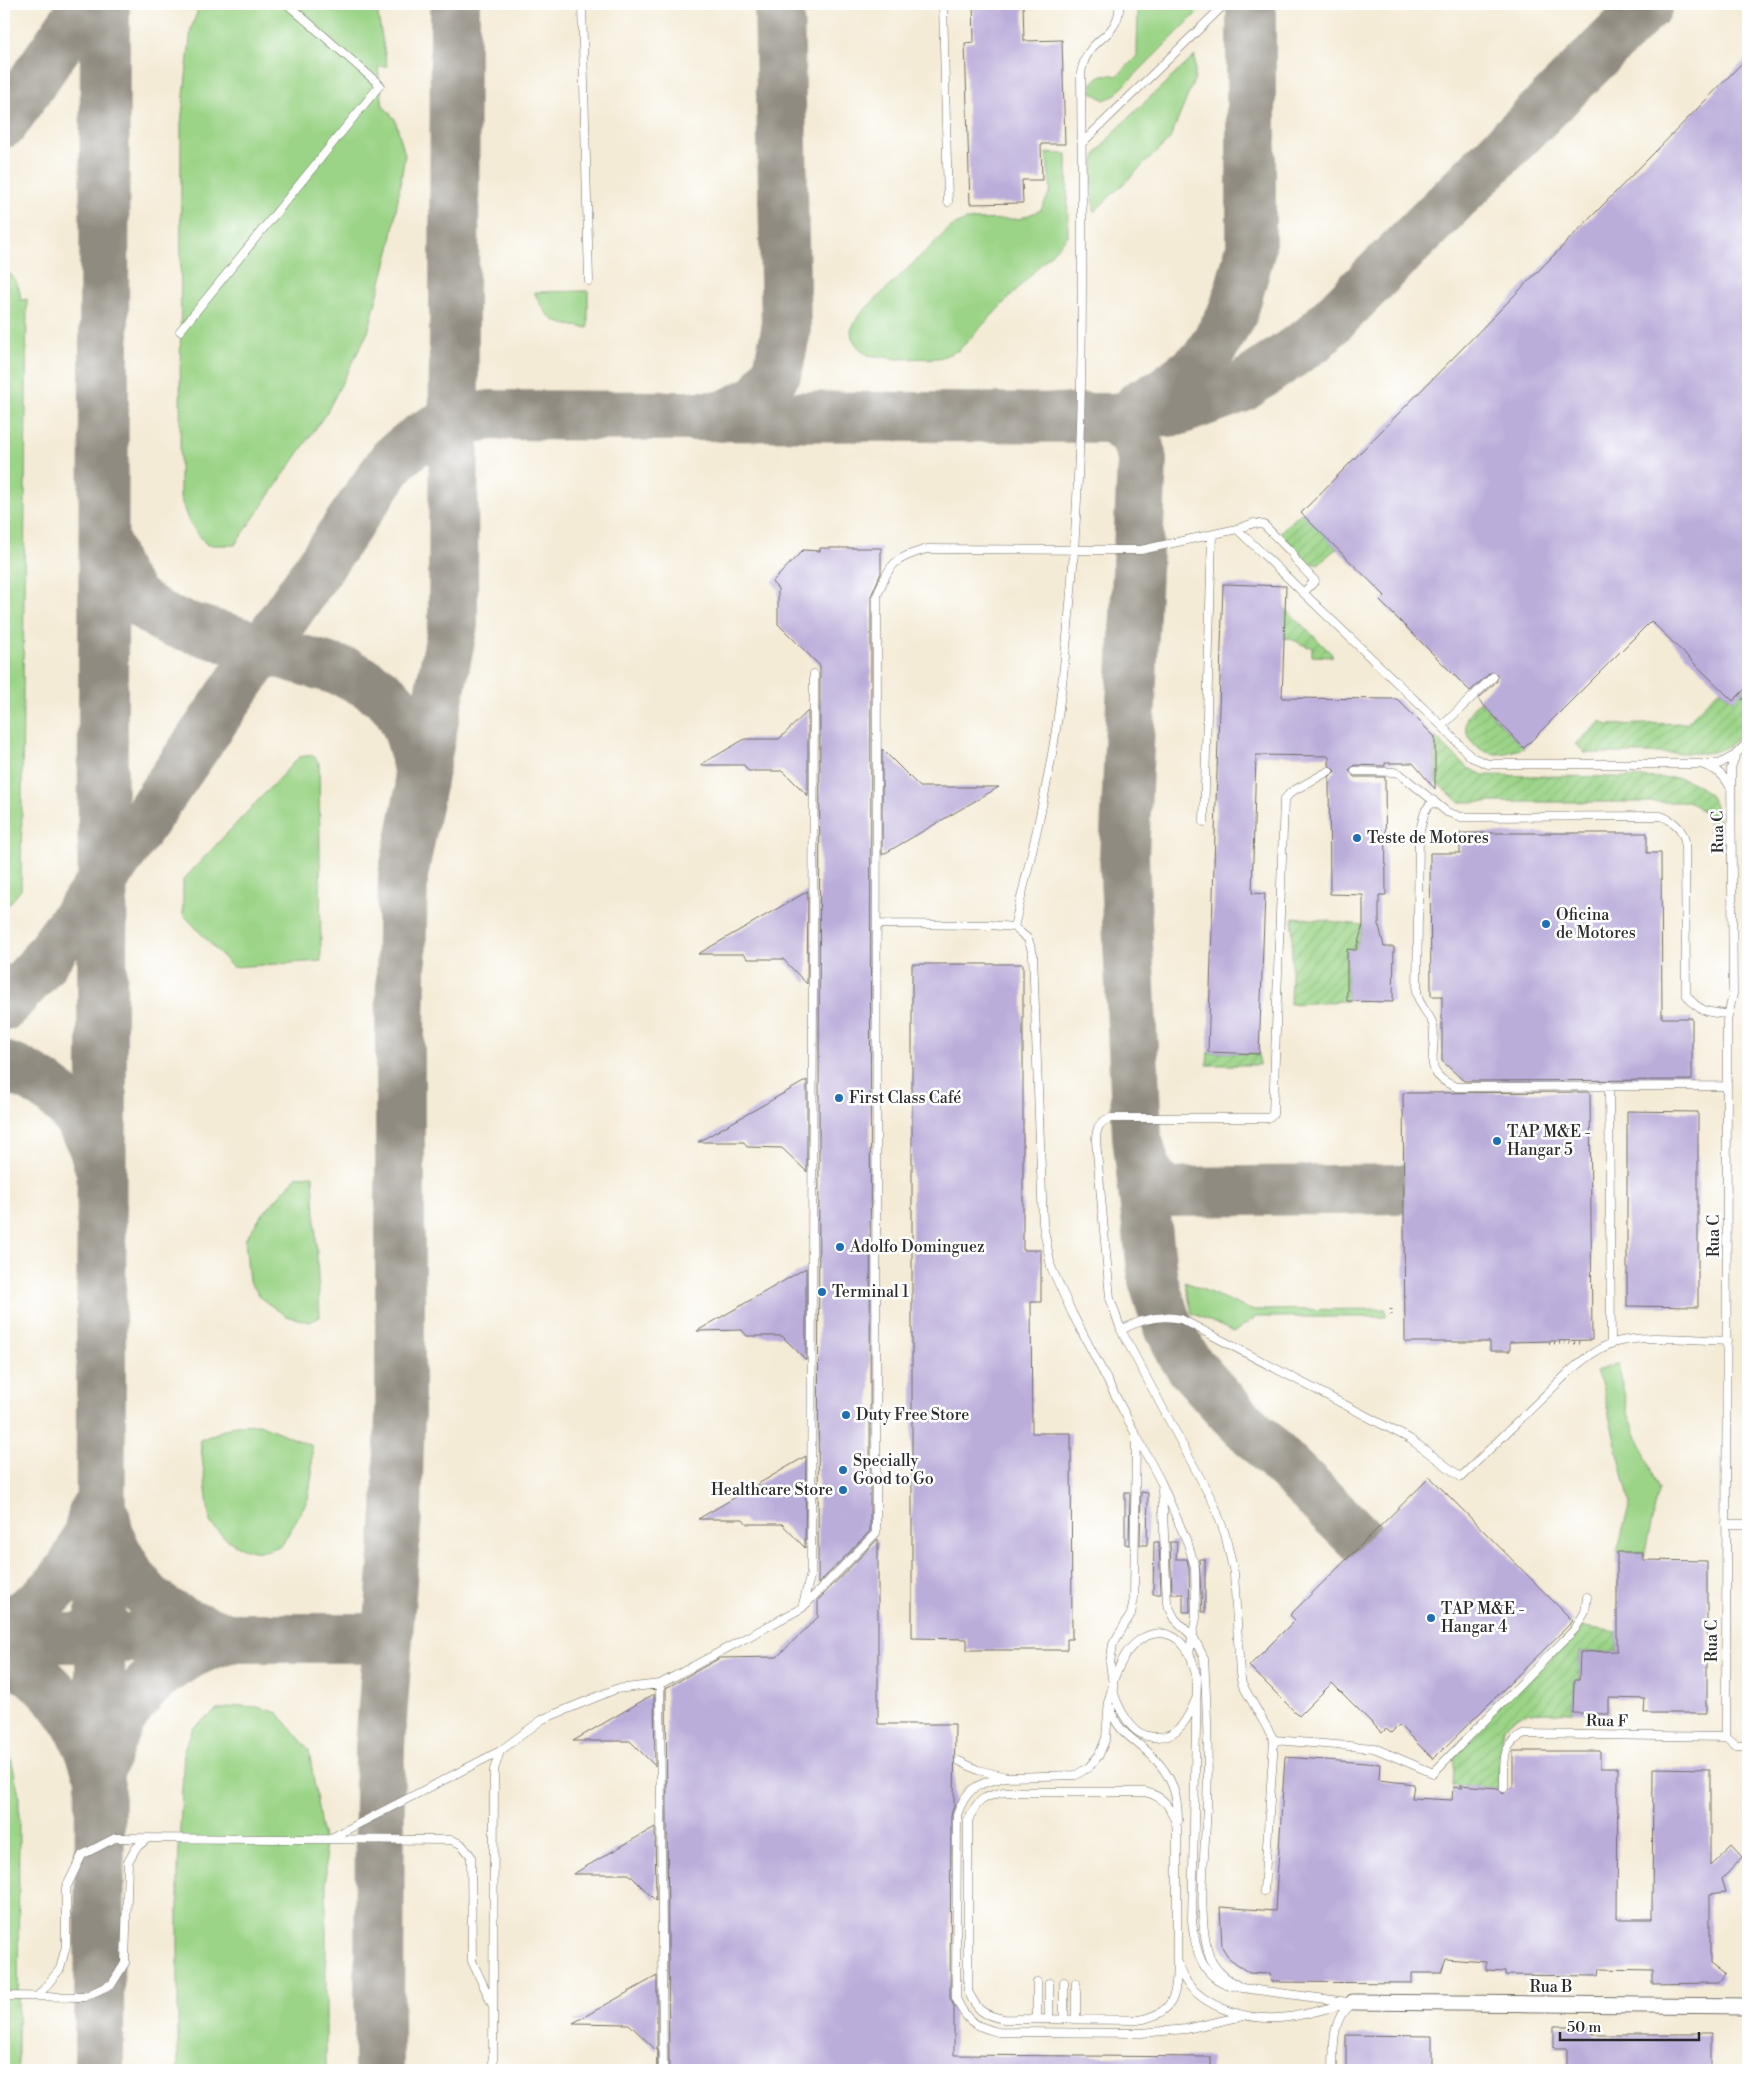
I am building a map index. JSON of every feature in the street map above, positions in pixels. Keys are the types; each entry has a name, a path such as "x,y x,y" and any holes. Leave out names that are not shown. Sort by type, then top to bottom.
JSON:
{"street":[{"name":"Rua B","path":"1353,2002 1748,2006"}],"lane":[{"path":"180,331 380,85 287,4"},
{"path":"582,4 589,280"},
{"path":"943,4 948,202"},
{"path":"1014,927 1044,804 1057,724 1073,549 1079,463 1081,73 1083,60 1090,47 1117,20 1120,4"},
{"path":"1082,143 1225,4"},
{"path":"331,1837 500,1750 543,1720 616,1689 660,1684 802,1608 876,1533 877,596 887,572 901,556 927,550 1141,550 1237,529 1254,523 1264,525 1316,581 1304,592"},
{"path":"1237,529 1442,726 1471,757 1488,764 1719,764 1736,754 1748,742"},
{"path":"1204,822 1212,534"},
{"path":"802,1608 811,1573 814,674"},
{"path":"1442,726 1493,677"},
{"name":"Rua C","path":"1726,1737 1727,1014 1733,994 1731,768 1736,754"},
{"path":"1701,764 1716,769 1725,776 1731,788"},
{"path":"1264,1891 1274,1740 1242,1684 1234,1573 1225,1534 1214,1504 1121,1330 1110,1298 1096,1141 1098,1127 1101,1122 1111,1118 1268,1118 1273,1115 1284,800 1290,792 1329,771"},
{"path":"1355,771 1394,772 1400,774 1453,815 1460,817 1661,816 1670,820 1681,830 1685,841 1686,994 1694,1006 1701,1010 1709,1013 1727,1014"},
{"path":"1433,800 1425,811 1419,834 1417,994 1419,1004 1433,1026 1432,1066 1442,1080 1456,1087 1727,1086"},
{"path":"878,924 1014,927 1028,938 1033,954 1043,1224 1051,1267 1072,1313 1162,1482 1188,1544 1195,1567 1194,1638 1189,1654"},
{"path":"1609,1086 1611,1344"},
{"path":"1121,1330 1142,1320 1173,1317 1181,1319 1410,1439 1461,1477 1569,1372 1582,1361 1611,1344 1638,1339 1727,1340"},
{"path":"1136,1435 1134,1598 1131,1614 1113,1644 1110,1663 1113,1685 1123,1715 1131,1727 1145,1736 1160,1737 1174,1733 1187,1719 1196,1699"},
{"path":"1162,1482 1167,1602 1175,1619 1194,1638 1204,1658 1207,1802 1203,1891 1205,1940 1211,1961 1219,1971 1242,1988"},
{"path":"1726,1524 1748,1524"},
{"path":"1274,1740 1374,1748 1433,1772 1575,1629 1585,1612 1587,1597"},
{"path":"1153,1633 1165,1634 1177,1640 1189,1654 1197,1677 1192,1921 1198,1957 1214,1978 1224,1984 1353,2002 1288,2017 1245,2016 1186,2029 1141,2034 998,2032 979,2028 964,2016 956,1998 957,1815 963,1798 978,1783 1006,1777 1076,1776 1089,1767 1099,1755 1106,1738 1109,1699 1124,1655 1141,1637 1153,1633"},
{"path":"660,1684 663,2070"},
{"path":"1109,1699 1112,1717 1119,1729 1153,1757 1171,1779 1178,1802 1178,1827 1177,1959 1174,1998 1166,2009 1153,2017 1138,2020 1004,2019 988,2016 975,2006 968,1991 968,1821 974,1808 985,1796 1004,1792 1145,1792 1162,1798 1167,1803 1178,1827"},
{"name":"Rua F","path":"1504,1788 1507,1747 1515,1738 1526,1734 1726,1737 1736,1746 1748,1746"},
{"path":"493,2070 494,1770 500,1750"},
{"path":"958,1761 984,1772 1006,1777"},
{"path":"38,1996 60,1969 66,1946 66,1888 82,1855 114,1838 331,1837 451,1840 461,1844 471,1856 472,1961 493,2006"},
{"path":"4,1996 84,1997 112,1984 125,1963 128,1862 136,1848 148,1838"},
{"path":"1177,1959 1182,1976 1193,1989 1220,2008 1245,2016"},
{"path":"1037,2019 1038,1982"},
{"path":"1064,1982 1064,2019"},
{"path":"1049,1983 1049,2019"},
{"path":"1076,1983 1076,2019"},
{"path":"1333,2070 1335,2029 1344,2009 1353,2002"}],"path":[{"path":"1739,695 1747,701"},
{"path":"1391,1309 1391,1317"},
{"path":"1549,1343 1585,1343"}],"green space":[{"path":"200,4 376,4 387,66 378,67 383,106 395,119 405,155 390,248 368,332 327,412 235,545 207,545 189,523 180,497 181,124 191,29"},
{"path":"1138,4 1200,4 1200,10 1114,96 1104,100 1092,92 1092,83 1103,75 1117,76 1137,56"},
{"path":"1195,56 1195,78 1170,139 1094,212 1093,171 1095,158 1100,149 1124,122"},
{"path":"1046,153 1067,154 1068,236 959,350 940,358 898,359 868,355 859,348 852,338 851,330 859,315 951,227 966,220 1019,219 1041,210 1051,190"},
{"path":"4,270 17,282 21,300 27,299 21,890 4,910"},
{"path":"588,291 588,328 567,325 554,320 544,310 534,292"},
{"path":"1301,513 1337,548 1318,564 1307,564 1298,550 1279,533"},
{"path":"1285,608 1332,654 1332,657 1312,656 1312,647 1284,638"},
{"path":"1748,686 1748,728 1723,749 1703,753 1585,753 1576,744 1601,721 1607,725 1686,723 1720,689 1733,701"},
{"path":"1479,701 1524,748 1497,754 1484,751 1473,743 1466,731 1467,717"},
{"path":"1435,737 1468,768 1484,775 1680,778 1698,786 1710,797 1717,812 1719,832 1709,831 1709,817 1691,802 1459,802 1435,781"},
{"path":"313,755 319,763 321,961 232,967 183,914 183,880 299,757"},
{"path":"1293,917 1363,925 1356,950 1347,950 1347,1001 1290,1004"},
{"path":"1208,1052 1259,1054 1259,1065 1207,1065"},
{"path":"313,1175 320,1317 310,1322 286,1316 263,1300 249,1281 245,1240 261,1216 297,1176"},
{"path":"1185,1282 1251,1310 1386,1309 1386,1317 1256,1317 1234,1332 1192,1313"},
{"path":"1618,1363 1628,1413 1659,1490 1643,1560 1643,1552 1617,1552 1630,1503 1601,1382 1596,1372"},
{"path":"259,1424 312,1446 312,1474 308,1499 282,1545 268,1550 256,1551 248,1550 226,1539 210,1522 200,1440 236,1425"},
{"path":"1580,1623 1584,1627 1617,1632 1617,1651 1580,1652 1579,1680 1574,1681 1573,1713 1545,1712 1526,1714 1510,1721 1503,1728 1498,1788 1453,1785 1455,1750"},
{"path":"240,1706 258,1707 278,1713 309,1750 326,1859 326,2070 178,2070 178,1868 184,1750 193,1728 217,1710"},
{"path":"4,1747 12,1762 19,1795 18,2070 4,2070"}],"building":[{"path":"973,4 1023,4 1024,41 1062,40 1065,144 1041,144 1042,180 1022,180 1023,203 970,204 965,43 974,42"},
{"path":"1748,57 1748,686 1733,701 1651,621 1524,748 1478,699 1497,681 1497,674 1490,673 1470,691 1380,601 1385,596 1301,513"},
{"path":"820,548 881,548 881,573 871,596 870,1531 818,1584 820,666 778,624 778,589 772,582 803,550 820,551"},
{"path":"1223,584 1286,586 1282,698 1397,699 1435,737 1435,789 1413,763 1385,763 1385,766 1355,765 1349,770 1354,777 1385,777 1386,895 1379,895 1379,925 1384,947 1394,947 1393,1002 1347,1001 1347,949 1356,950 1363,925 1363,895 1330,894 1329,777 1335,771 1329,765 1329,756 1256,755 1252,893 1265,894 1259,1054 1208,1052"},
{"path":"808,711 808,796 783,771 748,771 744,765 700,765 745,739 779,739"},
{"path":"882,749 920,787 999,787 882,855"},
{"name":"Oficina de Motores","path":"1460,833 1647,833 1647,853 1661,853 1662,1018 1692,1018 1692,1080 1464,1081 1442,1061 1442,996 1431,996 1430,853 1460,853"},
{"path":"808,891 807,984 783,959 748,959 744,954 698,954"},
{"path":"912,964 1023,964 1023,1250 1041,1250 1041,1302 1031,1302 1032,1433 1071,1433 1072,1639 1067,1639 1067,1650 967,1650 967,1639 912,1638"},
{"path":"807,1080 807,1172 782,1148 747,1147 744,1142 698,1142"},
{"name":"TAP M&E - Hangar 5","path":"1590,1092 1592,1340 1510,1342 1510,1351 1490,1351 1490,1342 1405,1342 1403,1093"},
{"path":"1627,1111 1698,1112 1698,1307 1627,1306"},
{"path":"806,1268 806,1360 782,1336 747,1336 742,1330 697,1331"},
{"path":"806,1456 805,1548 782,1524 747,1524 743,1519 698,1519"},
{"name":"TAP M&E - Hangar 4","path":"1430,1477 1573,1621 1433,1759 1399,1725 1391,1733 1386,1729 1382,1733 1332,1683 1299,1716 1249,1666 1295,1620 1290,1615"},
{"path":"1125,1492 1130,1492 1129,1545 1125,1544"},
{"path":"1141,1492 1148,1493 1147,1545 1140,1545"},
{"path":"878,1539 878,1724 955,1724 954,1806 951,1815 950,1998 954,2006 954,2055 1211,2057 1211,2070 669,2070 666,1688 720,1658 777,1657 818,1617 818,1600"},
{"path":"1154,1542 1159,1542 1161,1594 1153,1594"},
{"path":"1170,1542 1177,1542 1176,1559 1187,1559 1190,1612 1183,1612 1183,1594 1172,1594"},
{"path":"1617,1552 1643,1552 1643,1560 1707,1561 1707,1713 1644,1713 1645,1699 1609,1698 1609,1714 1573,1713 1574,1680 1579,1680 1580,1652 1617,1651"},
{"path":"1199,1559 1205,1559 1205,1612 1202,1612"},
{"path":"654,1694 655,1766 630,1741 573,1741"},
{"path":"1513,1751 1600,1751 1600,1768 1618,1768 1617,1919 1652,1919 1653,1768 1710,1769 1710,1866 1732,1845 1743,1857 1722,1879 1726,1892 1710,1894 1710,1964 1725,1975 1719,1983 1652,1984 1652,1970 1599,1969 1598,1976 1505,1975 1505,1971 1486,1970 1486,1962 1446,1959 1441,1973 1412,1973 1412,1983 1271,1982 1270,1974 1249,1973 1229,1958 1222,1947 1220,1907 1275,1911 1285,1757 1380,1764 1379,1780 1414,1784 1412,1798 1452,1800 1453,1787 1462,1788 1459,1785 1498,1788 1503,1794 1510,1788 1513,1788"},
{"path":"655,1827 656,1901 629,1874 573,1874"},
{"path":"657,1976 657,2051 629,2024 573,2023"},
{"path":"1554,2026 1593,2026 1593,2035 1711,2035 1711,2070 1567,2070 1567,2048 1554,2048"},
{"path":"1346,2035 1432,2036 1432,2070 1346,2070"}],"taxiway":[{"path":"4,123 86,4"},
{"path":"99,2070 105,4"},
{"path":"379,2070 380,1747 397,1513 400,1412 400,1032 403,875 453,625 455,4"},
{"path":"721,417 761,397 778,369 786,330 779,4"},
{"path":"1140,404 1160,395 1205,361 1233,313 1251,248 1251,4"},
{"path":"4,1006 38,969 102,882 393,460 417,440 449,424 491,415 1111,418 1177,411 1241,388 1313,339 1649,4"},
{"path":"1111,418 1123,427 1136,441 1142,461 1124,856 1137,1136 1153,1280 1165,1318 1182,1354 1191,1367 1232,1413 1364,1543"},
{"path":"105,542 118,575 136,600 168,621 347,673 380,692 390,700 402,716 416,759 419,779"},
{"path":"4,1066 37,1081 64,1102 85,1130 98,1163"},
{"path":"1139,1145 1146,1168 1153,1180 1164,1189 1172,1192 1402,1189"},
{"path":"4,1623 36,1605 62,1580 82,1548 93,1513"},
{"path":"106,1519 112,1542 125,1567 151,1600 179,1619 216,1633"},
{"path":"4,1638 388,1638"},
{"path":"104,1761 121,1720 147,1686 163,1671 181,1659 221,1641"},
{"path":"4,1655 35,1675 61,1700 81,1731 95,1765"}],"place":[{"name":"Teste de Motores","path":"1357,838"},
{"name":"Oficina de Motores","path":"1546,924"},
{"name":"First Class Café","path":"839,1098"},
{"name":"TAP M&E - Hangar 5","path":"1497,1141"},
{"name":"Adolfo Dominguez","path":"840,1247"},
{"name":"Terminal 1","path":"822,1292"},
{"name":"Duty Free Store","path":"846,1415"},
{"name":"Specially Good to Go","path":"843,1470"},
{"name":"Healthcare Store","path":"843,1490"},
{"name":"TAP M&E - Hangar 4","path":"1431,1618"}]}
